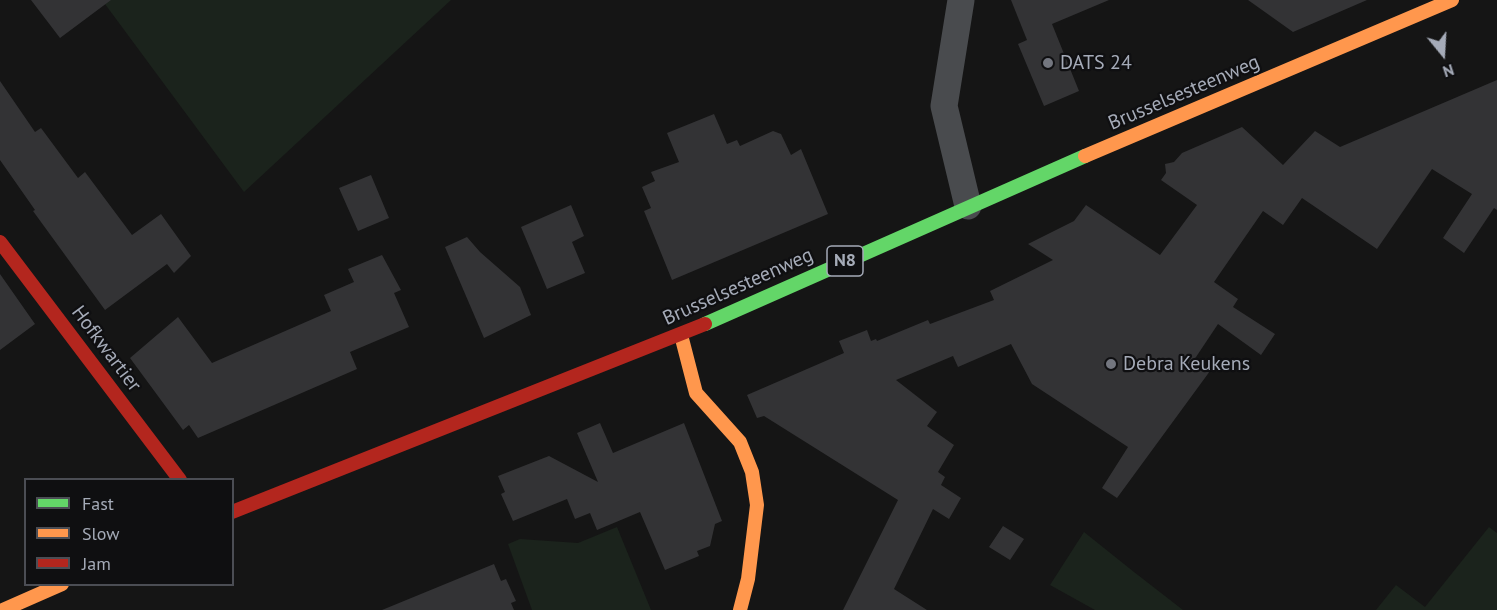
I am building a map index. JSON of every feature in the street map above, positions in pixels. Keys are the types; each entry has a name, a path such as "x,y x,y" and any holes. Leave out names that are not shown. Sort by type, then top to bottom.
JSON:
{"main road":[{"name":"Brusselsesteenweg","path":"234,511 681,335 968,206 1452,0"},
{"name":"Hofkwartier","path":"0,242 178,478"},
{"path":"681,335 696,393 740,442 752,472 757,505 748,579 740,610"},
{"path":"3,610 60,586"}],"street":[{"path":"961,0 944,106 968,206"}],"shaded area":[{"path":"102,0 451,0 244,192"},
{"path":"617,527 651,610 532,610 508,544 520,539 578,543"},
{"path":"1489,527 1497,533 1497,610 1376,610 1396,585 1425,607"},
{"path":"1084,532 1183,610 1095,610 1050,585"}],"building":[{"path":"31,0 111,0 60,38"},
{"path":"1011,0 1109,0 1052,24 1079,91 1044,106 1018,44 1027,40"},
{"path":"1248,0 1367,0 1293,32"},
{"path":"1497,80 1497,210 1494,208 1464,253 1443,238 1472,194 1432,169 1377,249 1302,198 1283,225 1263,211 1214,282 1238,299 1233,307 1275,334 1261,355 1218,324 1194,360 1210,371 1117,498 1102,488 1128,447 1032,384 1011,344 958,367 953,356 896,380 937,412 927,426 954,445 938,472 945,477 941,485 961,498 949,519 933,509 894,589 927,610 843,610 898,500 764,416 757,418 747,395 844,353 839,341 867,330 871,341 876,339 877,341 928,320 930,324 994,300 990,291 1053,260 1028,244 1074,221 1086,205 1160,255 1197,205 1161,180 1166,173 1165,164 1174,162 1182,153 1242,127 1283,165 1315,131 1340,147"},
{"path":"0,81 35,132 41,128 78,178 85,172 132,235 161,214 191,256 174,273 167,264 105,310 33,211 35,210 0,160"},
{"path":"714,114 727,144 737,140 740,146 773,131 781,134 791,155 801,149 828,214 672,280 644,211 651,208 642,187 655,181 651,172 679,162 667,133"},
{"path":"371,175 389,218 358,231 339,188"},
{"path":"571,205 584,236 572,242 585,273 547,289 521,227"},
{"path":"467,237 480,252 520,287 531,315 484,338 445,247"},
{"path":"382,255 401,290 394,293 409,327 350,352 357,369 198,438 189,425 183,430 130,358 178,317 212,363 331,311 324,295 354,282 348,269"},
{"path":"0,274 35,324 0,350"},
{"path":"600,423 613,453 684,423 722,521 715,524 710,546 697,551 699,556 665,570 640,512 597,530 590,513 575,519 567,499 513,521 501,494 505,492 498,476 549,456 598,482 577,433"},
{"path":"1003,526 1024,539 1010,560 989,547"},
{"path":"494,564 501,581 506,579 516,601 511,603 514,610 382,610"}],"traffic: fast":[{"path":"705,324 1085,156"}],"traffic: slow":[{"path":"1085,156 1452,0"},
{"path":"681,335 696,393 740,442 752,472 757,505 748,579 740,610"},
{"path":"3,610 57,586"}],"traffic: jam":[{"path":"0,242 178,478"},
{"path":"234,511 705,324"}],"place":[{"name":"DATS 24","path":"1048,63"},
{"name":"Debra Keukens","path":"1111,364"}]}
